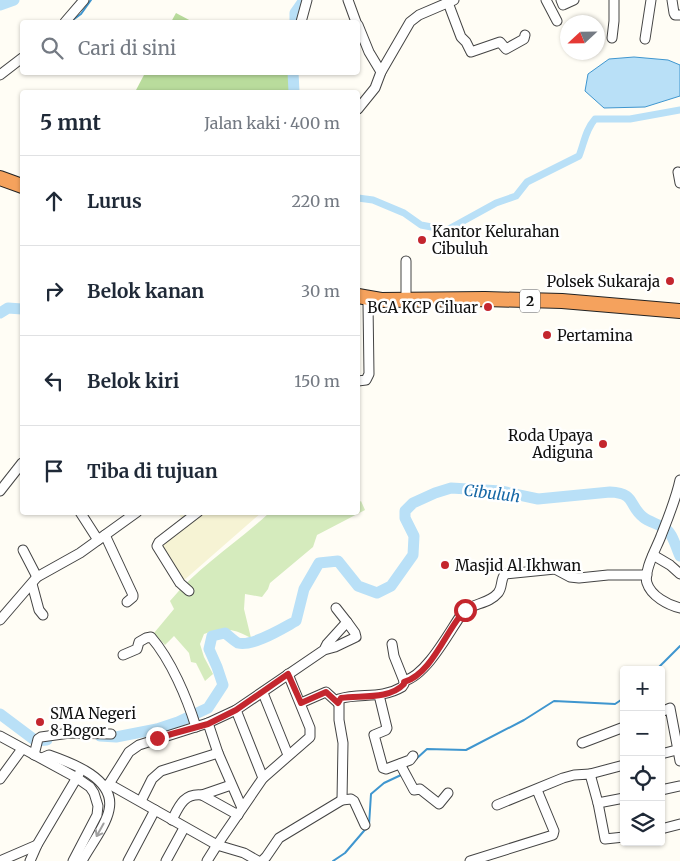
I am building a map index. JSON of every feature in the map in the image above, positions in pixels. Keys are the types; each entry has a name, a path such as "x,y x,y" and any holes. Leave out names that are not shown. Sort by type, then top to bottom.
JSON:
{"highway":[{"path":"0,178 20,185"},
{"name":"2","path":"366,301 485,299 680,310"}],"street":[{"path":"67,20 84,0"},
{"path":"302,20 307,0"},
{"path":"348,0 356,20"},
{"path":"546,0 557,21"},
{"path":"561,0 563,4 574,0"},
{"path":"612,38 614,0"},
{"path":"646,39 651,0"},
{"path":"672,0 674,13 680,15"},
{"path":"360,107 375,88 381,72 410,22 419,15 449,1 461,37 471,52 500,42 506,49 524,39 525,35"},
{"path":"360,31 369,52 381,72"},
{"path":"0,75 20,60"},
{"path":"678,172 680,182"},
{"path":"406,261 406,300"},
{"path":"360,380 369,378 366,301"},
{"path":"0,491 20,466"},
{"path":"680,480 679,492 666,521 647,575 648,586 651,590 671,605 680,608"},
{"path":"82,515 101,538 133,595 127,602"},
{"path":"0,620 35,580 56,565 80,553 133,515"},
{"path":"189,591 180,583 157,546 159,542 194,515"},
{"path":"23,550 35,580 39,610 42,616"},
{"path":"653,555 670,565 680,574"},
{"path":"342,800 343,743 338,703 341,698 379,696 400,688 404,682 414,678 429,662 468,607 485,601 498,593 505,574 555,569 570,577 579,578 608,574 647,575"},
{"path":"82,861 106,819 110,806 107,785 133,748 195,723 208,724 236,710 263,693 324,650 356,637 336,608"},
{"path":"324,650 347,622"},
{"path":"123,655 135,650 139,642 151,637 178,681 195,723"},
{"path":"392,644 394,656 404,682"},
{"path":"207,861 263,778 310,737 311,733 301,703 288,674"},
{"path":"301,703 326,692 338,703"},
{"path":"263,693 288,755"},
{"path":"379,696 386,728 374,736 383,768 386,769 400,764 410,760 413,756"},
{"path":"663,711 670,708 680,761"},
{"path":"236,710 263,778"},
{"path":"208,724 240,812"},
{"path":"582,743 620,729"},
{"path":"38,756 37,742 70,733 111,734"},
{"path":"0,736 38,756 124,792 184,828 217,845 244,853 260,861 266,858 279,838 342,800 351,799 354,802 366,825"},
{"path":"0,780 22,748"},
{"path":"665,753 678,749"},
{"path":"141,802 152,779 160,771 218,753"},
{"path":"400,764 414,790 420,789 439,804 448,793"},
{"path":"497,805 574,775 590,774 620,766"},
{"path":"30,861 37,845 79,774"},
{"path":"74,861 97,815 98,806 94,793 79,774"},
{"path":"590,774 605,839 620,837"},
{"path":"172,820 186,797 202,795 231,784"},
{"path":"665,789 680,786"},
{"path":"470,861 553,835 554,831 537,790"},
{"path":"110,806 124,792"},
{"path":"202,795 240,812"},
{"path":"598,803 620,799"},
{"path":"128,861 155,810"},
{"path":"665,828 680,824"},
{"path":"166,861 184,828"},
{"path":"6,860 37,845"}],"shaded area":[{"path":"179,515 259,515 182,582 160,545 185,523"}],"green space":[{"path":"176,13 189,20 172,20"},
{"path":"144,75 293,75 295,90 136,90"},
{"path":"360,502 365,510 360,513"},
{"path":"267,515 355,515 317,535 313,547 270,583 262,597 245,594 244,609 251,638 228,630 217,630 204,634 200,644 213,674 205,681 196,663 191,662 189,653 174,636 165,645 154,633 174,609 170,601 181,589 205,566"}],"water":[{"path":"634,57 668,60 680,65 680,96 645,107 604,108 585,91 588,74 609,59"}],"waterway":[{"path":"0,5 14,0"},
{"path":"73,20 81,14 91,0"},
{"path":"295,20 295,13 304,0"},
{"path":"293,75 294,90"},
{"path":"360,198 373,200 404,213 421,225 447,230 496,203 516,196 527,182 579,156 587,132 595,119 630,119 680,110"},
{"path":"0,313 8,308 20,309"},
{"name":"Cibuluh","path":"100,736 116,737 157,729 178,722 208,708 223,685 209,649 212,636 225,633 238,643 252,642 260,640 296,621 304,589 319,563 338,561 358,586 377,593 391,586 413,555 414,536 405,518 405,511 413,503 451,488 501,491 538,499 610,492 618,493 628,497 638,513 643,517 670,533 680,556"},
{"path":"660,666 680,646"},
{"path":"415,760 427,749 466,750 524,720 554,701 615,704 620,701"},
{"name":"Cibuluh","path":"0,714 36,741 47,740"},
{"path":"333,861 345,853 369,825 371,794 384,783 401,775"}],"place":[{"name":"Kantor Kelurahan Cibuluh","path":"422,240"},
{"name":"Polsek Sukaraja","path":"670,281"},
{"name":"BCA KCP Ciluar","path":"488,307"},
{"name":"Pertamina","path":"547,335"},
{"name":"Roda Upaya Adiguna","path":"603,444"},
{"name":"Masjid Al Ikhwan","path":"445,565"},
{"name":"SMA Negeri 8 Bogor","path":"40,722"}],"route":[{"path":"157,738 208,724 236,710 288,674 301,703 326,692 338,703 341,698 379,696 396,690 402,687 404,682 414,678 429,662 465,610"}]}
